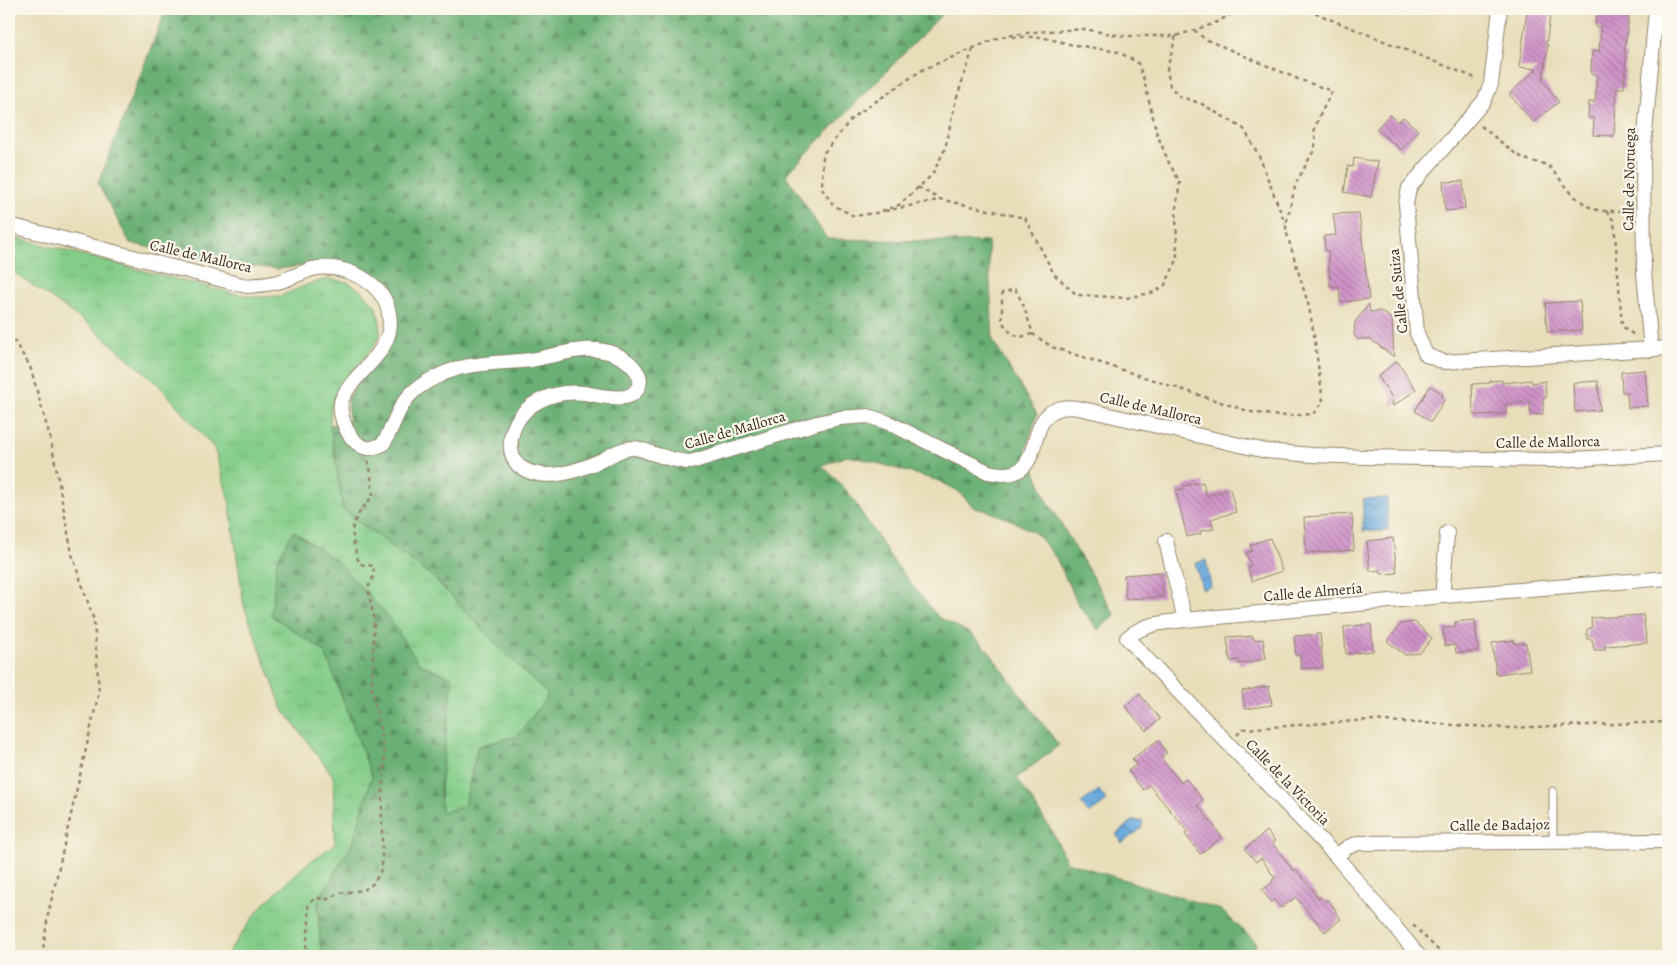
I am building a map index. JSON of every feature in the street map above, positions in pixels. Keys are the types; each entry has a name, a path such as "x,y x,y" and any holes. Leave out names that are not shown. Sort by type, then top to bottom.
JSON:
{"street":[{"name":"Calle de Suiza","path":"1500,9 1491,84 1484,101 1409,188 1406,204 1417,333 1426,355 1444,362 1668,348"},
{"name":"Calle de Noruega","path":"1650,350 1644,272 1643,157 1656,9"},
{"name":"Calle de Mallorca","path":"9,225 246,286 272,284 315,269 326,268 361,277 372,285 387,303 389,328 383,346 348,389 341,401 344,425 354,441 360,446 368,448 377,447 382,444 403,404 412,392 458,368 531,360 579,350 597,350 613,353 624,358 637,372 639,378 639,388 634,394 627,397 569,393 539,400 518,419 510,448 514,460 520,466 537,473 561,474 572,472 618,451 635,448 680,462 691,462 818,423 861,415 888,423 988,472 999,475 1011,474 1022,469 1029,459 1042,422 1048,415 1057,410 1069,408 1081,409 1258,450 1275,452 1365,457 1499,460 1553,460 1668,454"},
{"path":"1444,596 1447,533"},
{"path":"1166,541 1184,620"},
{"name":"Calle de Almería","path":"1127,638 1137,629 1153,624 1184,620 1668,578"},
{"name":"Calle de la Victoria","path":"1127,638 1336,856 1419,956"},
{"name":"Calle de Badajoz","path":"1336,856 1359,843 1668,841"}],"lane":[{"path":"1553,791 1553,841"}],"path":[{"path":"939,199 876,214 854,216 833,205 822,189 823,154 853,117 922,70 1000,37 1034,32 1084,29 1122,36 1176,36 1212,24 1241,9"},
{"path":"1308,9 1491,84"},
{"path":"1033,334 1020,337 1012,334 1002,322 1002,294 1015,289 1023,304 1033,334 1052,347 1252,412 1279,416 1313,414 1323,402 1316,344 1309,307 1286,231 1286,224 1296,183 1313,152 1316,142 1314,132 1318,119 1332,91 1298,79 1206,39 1194,30"},
{"path":"1176,36 1167,69 1170,86 1179,96 1202,104 1244,129 1259,156 1286,224"},
{"path":"918,187 939,199 1026,218 1054,274 1077,295 1126,298 1155,292 1165,285 1177,260 1176,208 1180,182 1169,163 1157,134 1138,63 1119,52 1040,37 1000,37"},
{"path":"876,214 899,205 932,174 946,149 955,103 973,49"},
{"path":"1470,118 1517,155 1548,165 1574,196 1589,208 1606,211 1636,211"},
{"path":"1606,211 1614,221 1622,326 1634,335"},
{"path":"9,332 30,366 51,441 72,554 94,621 99,692 48,915 42,956"},
{"path":"308,956 306,946 309,926 308,904 316,898 328,899 339,893 364,890 374,883 382,868 382,798 385,758 372,688 374,620 368,588 373,577 374,566 360,564 355,556 353,526 373,496 370,466 360,446"},
{"path":"1236,737 1243,729 1369,720 1506,728 1668,722"}],"green space":[{"path":"166,9 991,9 943,13 786,175 827,239 988,242 993,341 1037,414 1026,449 1046,498 1115,615 1098,630 1078,604 1056,558 1038,535 1011,520 974,508 958,491 939,481 847,456 822,465 848,492 894,562 938,617 970,633 987,649 1059,745 1017,778 1052,831 1067,862 1221,910 1257,943 1252,956 322,956 318,900 353,843 372,776 325,652 271,615 277,560 293,531 338,562 384,612 419,663 453,678 440,787 441,812 464,807 478,746 518,736 548,695 434,578 343,510 330,425 349,420 347,400 393,325 392,300 372,273 342,261 278,269 211,262 130,243 98,184"},
{"path":"9,236 222,291 255,297 280,296 309,284 328,279 348,282 363,292 375,305 380,321 380,336 370,351 337,390 331,408 330,425 343,510 434,578 506,654 549,695 518,736 478,746 464,807 441,813 440,787 453,678 419,663 384,612 338,562 294,531 271,615 325,652 372,776 353,843 318,900 322,956 228,956 229,951 260,908 304,866 335,844 333,776 282,708 244,606 229,500 214,448 158,384 88,324 9,269"}],"water":[{"path":"1387,498 1388,531 1363,531 1363,499"},
{"path":"1206,560 1211,586 1204,589 1202,588 1195,563"},
{"path":"1099,790 1107,801 1089,814 1081,803"},
{"path":"1135,819 1142,821 1142,828 1122,843 1116,834"}],"building":[{"path":"1531,9 1551,9 1543,81 1559,102 1533,122 1509,94 1537,69 1519,67 1527,12 1531,12"},
{"path":"1598,9 1630,9 1624,53 1626,54 1624,88 1617,88 1614,136 1593,135 1594,118 1588,118 1589,102 1595,102 1597,75 1591,74 1592,51 1599,52 1601,27 1595,27"},
{"path":"1389,115 1398,122 1403,117 1418,130 1401,150 1376,129"},
{"path":"1354,158 1378,162 1371,197 1344,192 1348,166 1353,167"},
{"path":"1463,181 1465,209 1445,211 1443,182"},
{"path":"1359,213 1369,299 1340,302 1339,286 1330,286 1328,251 1325,251 1324,236 1336,235 1333,214"},
{"path":"1580,301 1582,330 1547,332 1545,303"},
{"path":"1369,304 1370,312 1381,311 1392,319 1394,357 1370,339 1358,339 1354,335 1355,322"},
{"path":"1397,361 1416,390 1393,406 1391,396 1378,376"},
{"path":"1645,370 1648,406 1628,408 1627,392 1622,392 1621,372"},
{"path":"1502,380 1503,383 1531,380 1532,383 1545,381 1546,398 1543,398 1543,414 1531,415 1530,402 1506,404 1506,414 1473,415 1472,384"},
{"path":"1598,381 1600,410 1575,412 1573,383"},
{"path":"1430,386 1443,394 1441,397 1445,399 1431,422 1415,411"},
{"path":"1203,482 1206,496 1230,489 1236,512 1211,519 1214,529 1200,531 1201,534 1187,537 1176,490 1184,489 1183,486"},
{"path":"1352,514 1354,550 1306,553 1304,517"},
{"path":"1270,538 1282,571 1252,581 1248,567 1251,566 1246,553 1252,551 1250,545"},
{"path":"1393,538 1397,573 1381,574 1380,570 1370,571 1367,541"},
{"path":"1161,572 1163,597 1126,599 1124,575"},
{"path":"1643,615 1647,643 1605,646 1605,650 1594,650 1592,639 1587,639 1587,629 1592,628 1591,618"},
{"path":"1475,620 1478,651 1456,653 1455,645 1445,646 1443,628 1455,627 1455,622"},
{"path":"1415,622 1432,638 1420,653 1405,655 1387,641 1401,624"},
{"path":"1371,624 1373,651 1346,654 1344,627"},
{"path":"1320,634 1323,667 1301,669 1300,655 1296,656 1294,636"},
{"path":"1253,636 1254,640 1263,639 1266,659 1239,664 1239,660 1230,661 1227,637"},
{"path":"1514,640 1515,644 1526,643 1530,670 1496,674 1492,643"},
{"path":"1269,686 1272,705 1245,709 1242,691"},
{"path":"1140,694 1160,719 1146,731 1125,706"},
{"path":"1158,740 1167,753 1161,758 1181,783 1186,779 1203,800 1198,805 1222,837 1200,854 1185,834 1188,832 1149,785 1143,790 1128,771 1137,764 1132,759"},
{"path":"1267,831 1275,841 1272,843 1294,871 1296,869 1319,899 1321,897 1326,902 1328,900 1336,910 1341,919 1325,932 1296,897 1281,908 1274,899 1271,902 1262,890 1273,882 1272,880 1275,878 1261,858 1256,862 1245,849"}]}
